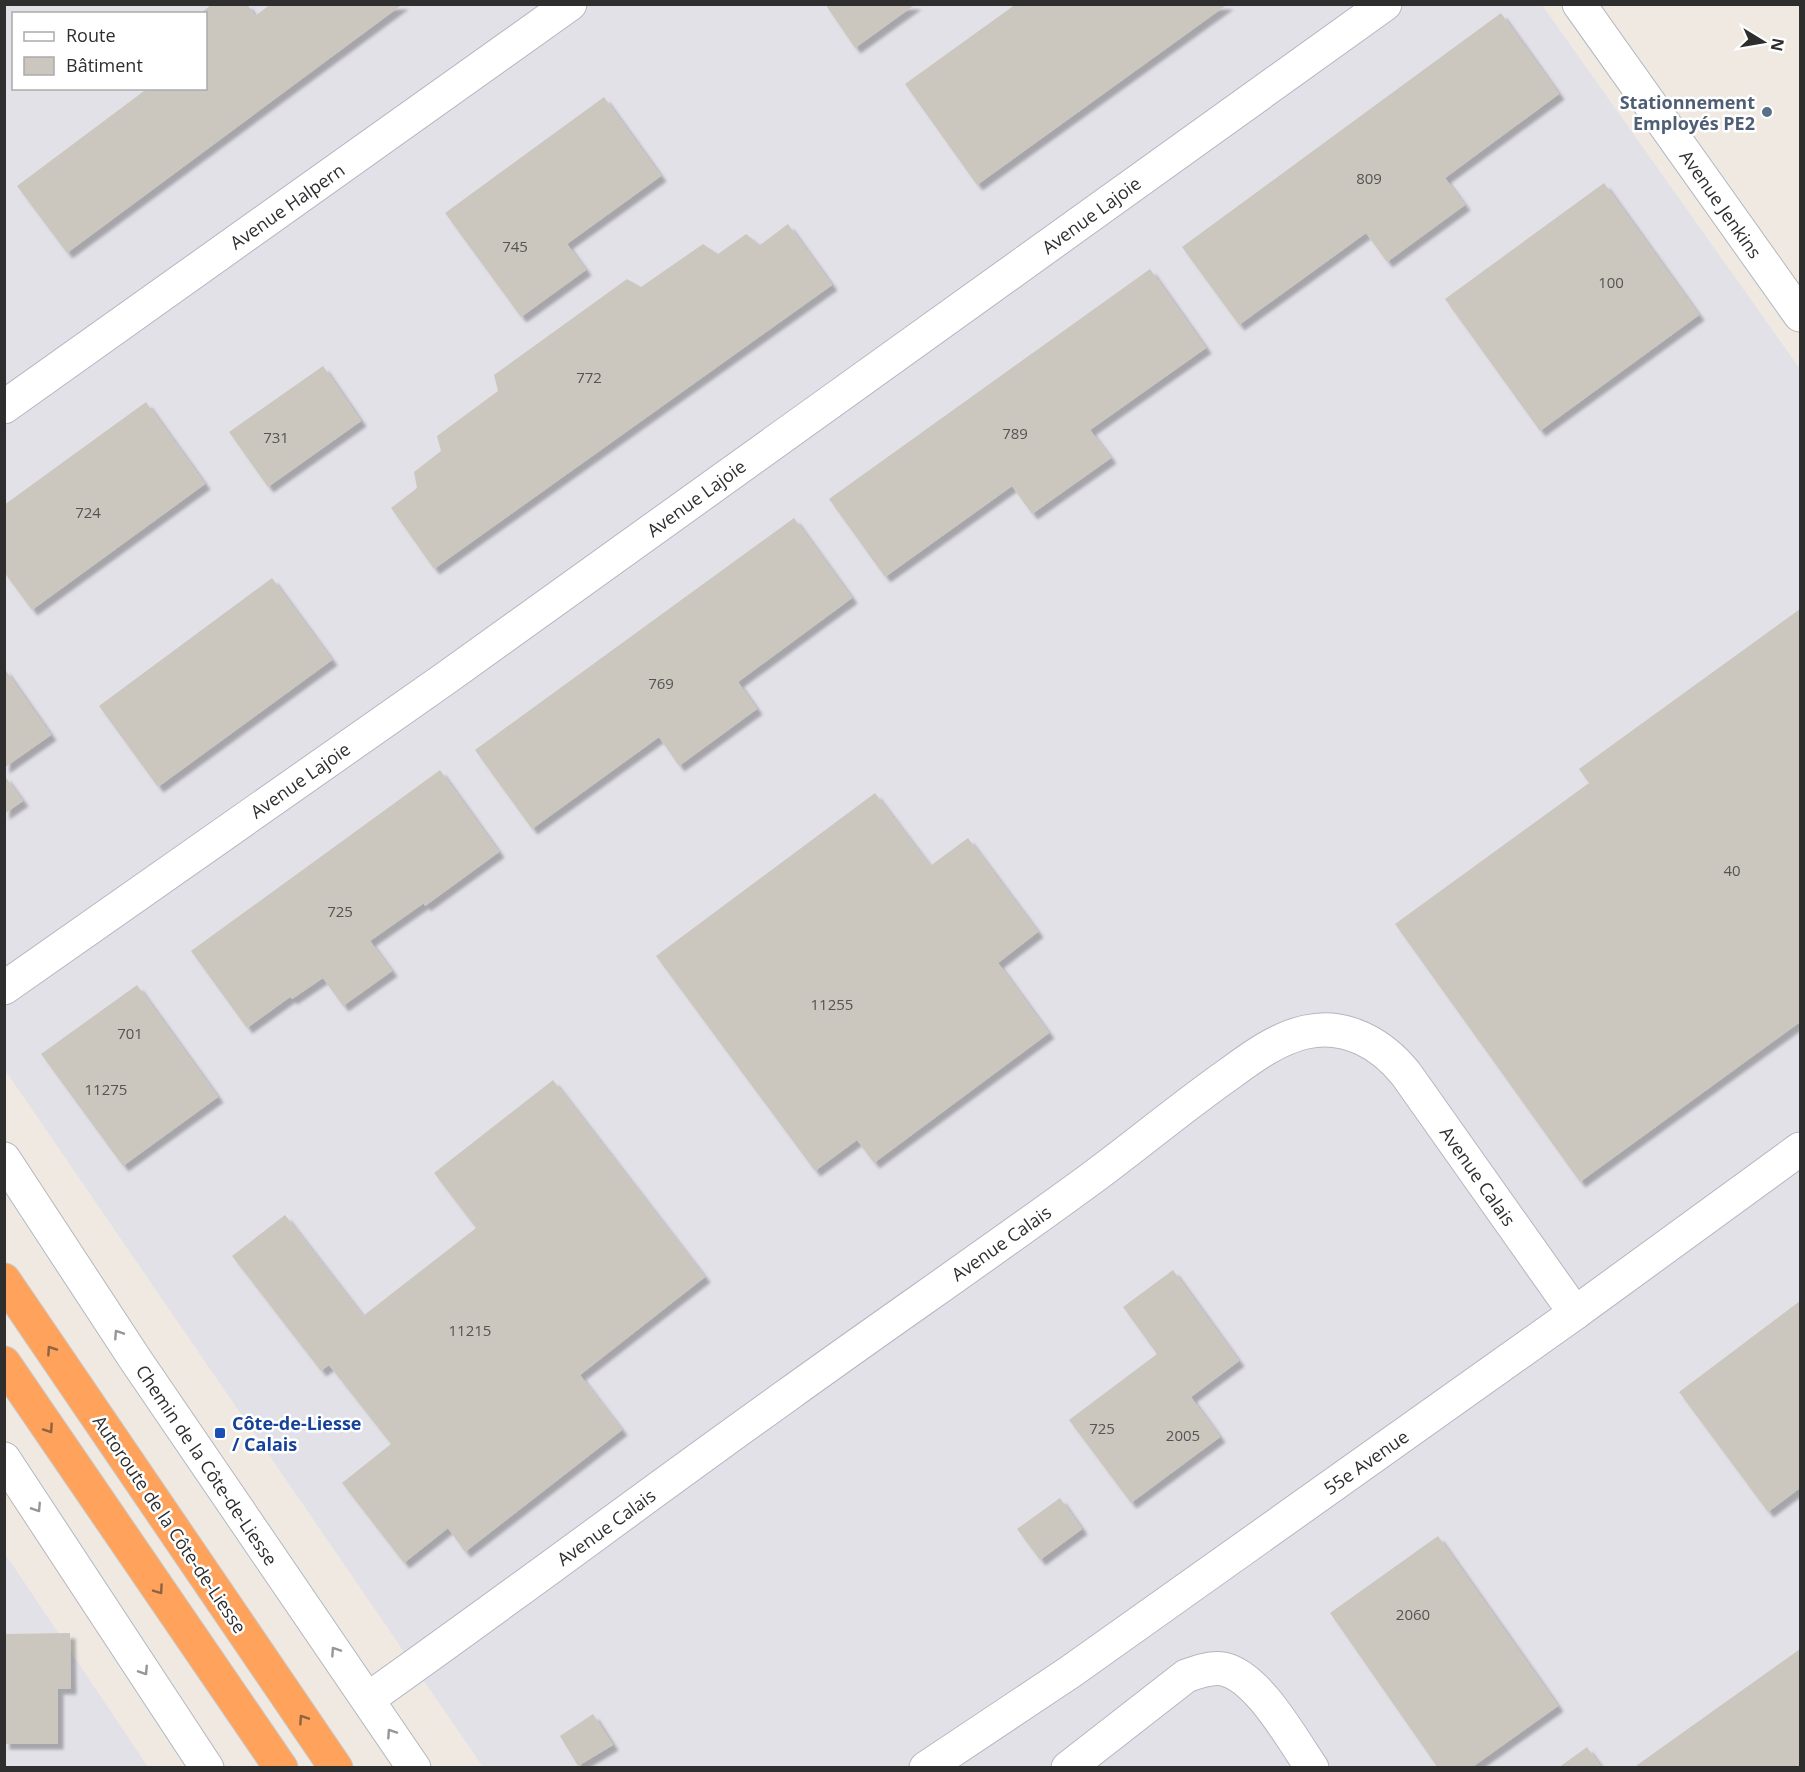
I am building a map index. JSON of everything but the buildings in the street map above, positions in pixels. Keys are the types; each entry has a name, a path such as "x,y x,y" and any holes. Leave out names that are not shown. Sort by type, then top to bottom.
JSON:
{"highway":[{"name":"Autoroute de la Côte-de-Liesse","path":"4,1280 336,1767"},
{"path":"4,1363 281,1767"}],"street":[{"name":"Avenue Halpern","path":"4,407 570,4"},
{"name":"Avenue Lajoie","path":"4,988 393,715 1385,4"},
{"name":"Avenue Jenkins","path":"1579,4 1800,315"},
{"name":"Avenue Calais","path":"368,1699 775,1404 1094,1177 1200,1094 1253,1057 1284,1039 1307,1032 1333,1030 1358,1036 1380,1047 1394,1059 1575,1313"},
{"name":"55e Avenue","path":"926,1767 1070,1672 1575,1313 1800,1149"},
{"name":"Chemin de la Côte-de-Liesse","path":"4,1160 135,1359 414,1767"},
{"path":"4,1459 207,1767"},
{"path":"1068,1767 1186,1676 1199,1671 1221,1669 1251,1684 1312,1767"}],"shaded area":[{"path":"4,5 1542,5 1800,369 1800,1767 483,1767 5,1070"},
{"path":"4,1553 12,1564 148,1767 5,1767"}],"place":[{"name":"Stationnement Employés PE2","path":"1767,112"},
{"name":"Côte-de-Liesse / Calais","path":"220,1433"}]}
